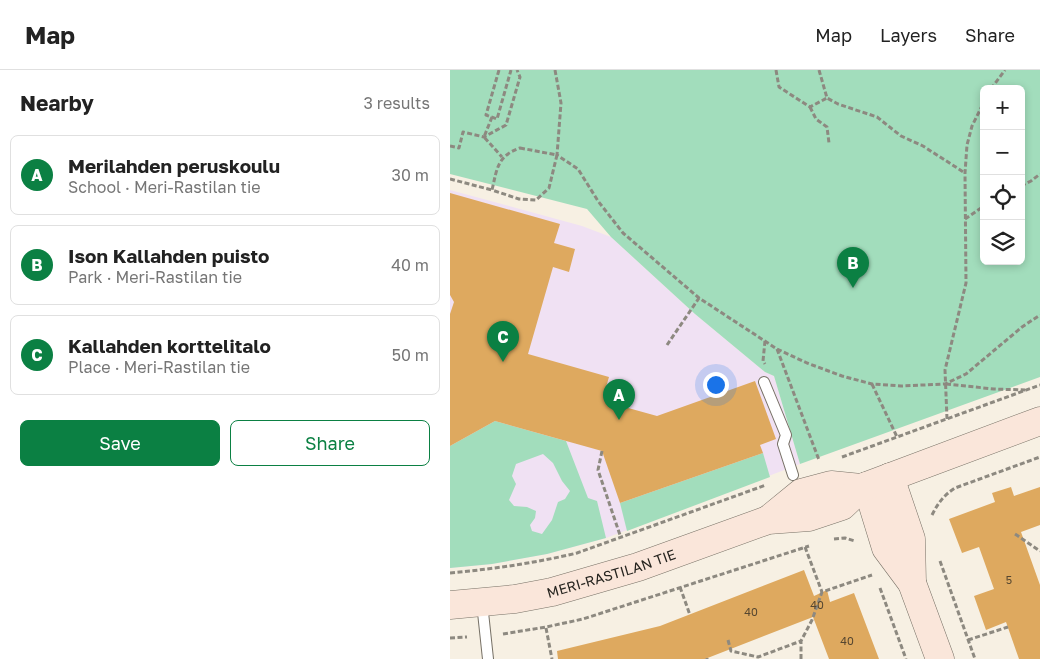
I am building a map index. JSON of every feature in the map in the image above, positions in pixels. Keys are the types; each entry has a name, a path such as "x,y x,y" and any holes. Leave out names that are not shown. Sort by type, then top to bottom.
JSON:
{"street":[{"name":"MERI-RASTILAN TIE","path":"450,605 515,599 552,592 638,567 768,520 809,517 842,506 873,484 1040,421"},
{"name":"MERI-RASTILAN TIE","path":"768,520 801,493 831,485 873,484"},
{"path":"873,484 912,539 912,582 940,659"}],"lane":[{"path":"764,382 786,435 783,444 793,475"},
{"path":"482,603 488,659"}],"path":[{"path":"499,70 486,115 497,119 512,70"},
{"path":"450,146 459,148 463,132 484,136 506,125 520,77 517,70"},
{"path":"450,179 519,198 536,200 542,196 549,188 557,155 561,103 555,70"},
{"path":"776,70 779,87 810,107 816,119 827,127 829,143"},
{"path":"819,70 828,98 838,104 877,116 901,136 923,146 964,173"},
{"path":"994,85 1005,70"},
{"path":"810,107 828,98"},
{"path":"947,419 945,370 966,283 964,173 967,145 972,126 980,110"},
{"path":"484,136 492,117"},
{"path":"484,136 502,157"},
{"path":"492,190 502,157 510,152 520,148 557,155 578,169 598,201 623,233 699,298 777,349 807,364 872,384 901,386 945,384 1028,390"},
{"path":"1025,184 1040,174"},
{"path":"965,219 980,209"},
{"path":"668,345 699,298"},
{"path":"945,384 966,374 1022,327 1040,315"},
{"path":"764,382 768,369 763,361 765,340"},
{"path":"450,573 492,569 577,553 821,465 777,349"},
{"path":"872,384 897,437"},
{"path":"838,459 1040,385"},
{"path":"602,451 598,470 622,538"},
{"path":"931,517 946,494 955,488 1040,457"},
{"path":"1015,534 1040,551"},
{"path":"832,539 845,538 860,542"},
{"path":"801,659 801,641 812,620 822,592 805,547"},
{"path":"938,557 975,659"},
{"path":"822,592 875,574"},
{"path":"878,582 906,659"},
{"path":"680,588 690,615"},
{"path":"546,627 552,659"},
{"path":"968,640 1008,627"},
{"path":"728,640 732,651 759,658 801,641"}],"shaded area":[{"path":"450,190 582,226 611,237 695,314 765,372 774,376 800,464 606,538 547,554 492,564 450,568"}],"green space":[{"path":"450,70 1040,70 1040,377 800,464 774,376 765,372 695,314 611,237 587,209 450,174"},
{"path":"495,421 566,441 588,498 597,501 606,538 547,554 492,564 450,568 450,446","holes":["543,454 553,463 562,481 570,491 565,499 558,502 552,520 542,534 532,531 530,525 535,518 536,511 527,507 514,506 509,500 516,484 512,476 516,464"]},
{"path":"763,453 770,477 627,531 620,503"}],"building":[{"path":"450,193 560,224 554,243 575,249 569,272 553,267 528,354 609,377 604,394 623,399 621,406 657,416 755,381 776,439 760,445 763,453 620,503 602,451 495,421 450,446 450,314 454,302 450,295"},
{"path":"1011,487 1014,496 1040,487 1040,525 1021,532 1040,585 1040,659 1019,659 1006,622 986,630 974,596 994,589 979,547 962,553 949,519 995,502 992,493"},
{"path":"804,570 814,596 827,590 830,602 854,593 879,659 829,659 813,617 705,659 558,659 557,651 660,626"}],"place":[{"name":"Ison Kallahden puisto","path":"853,288"},
{"name":"Kallahden korttelitalo","path":"503,362"},
{"name":"Merilahden peruskoulu","path":"619,420"}]}
